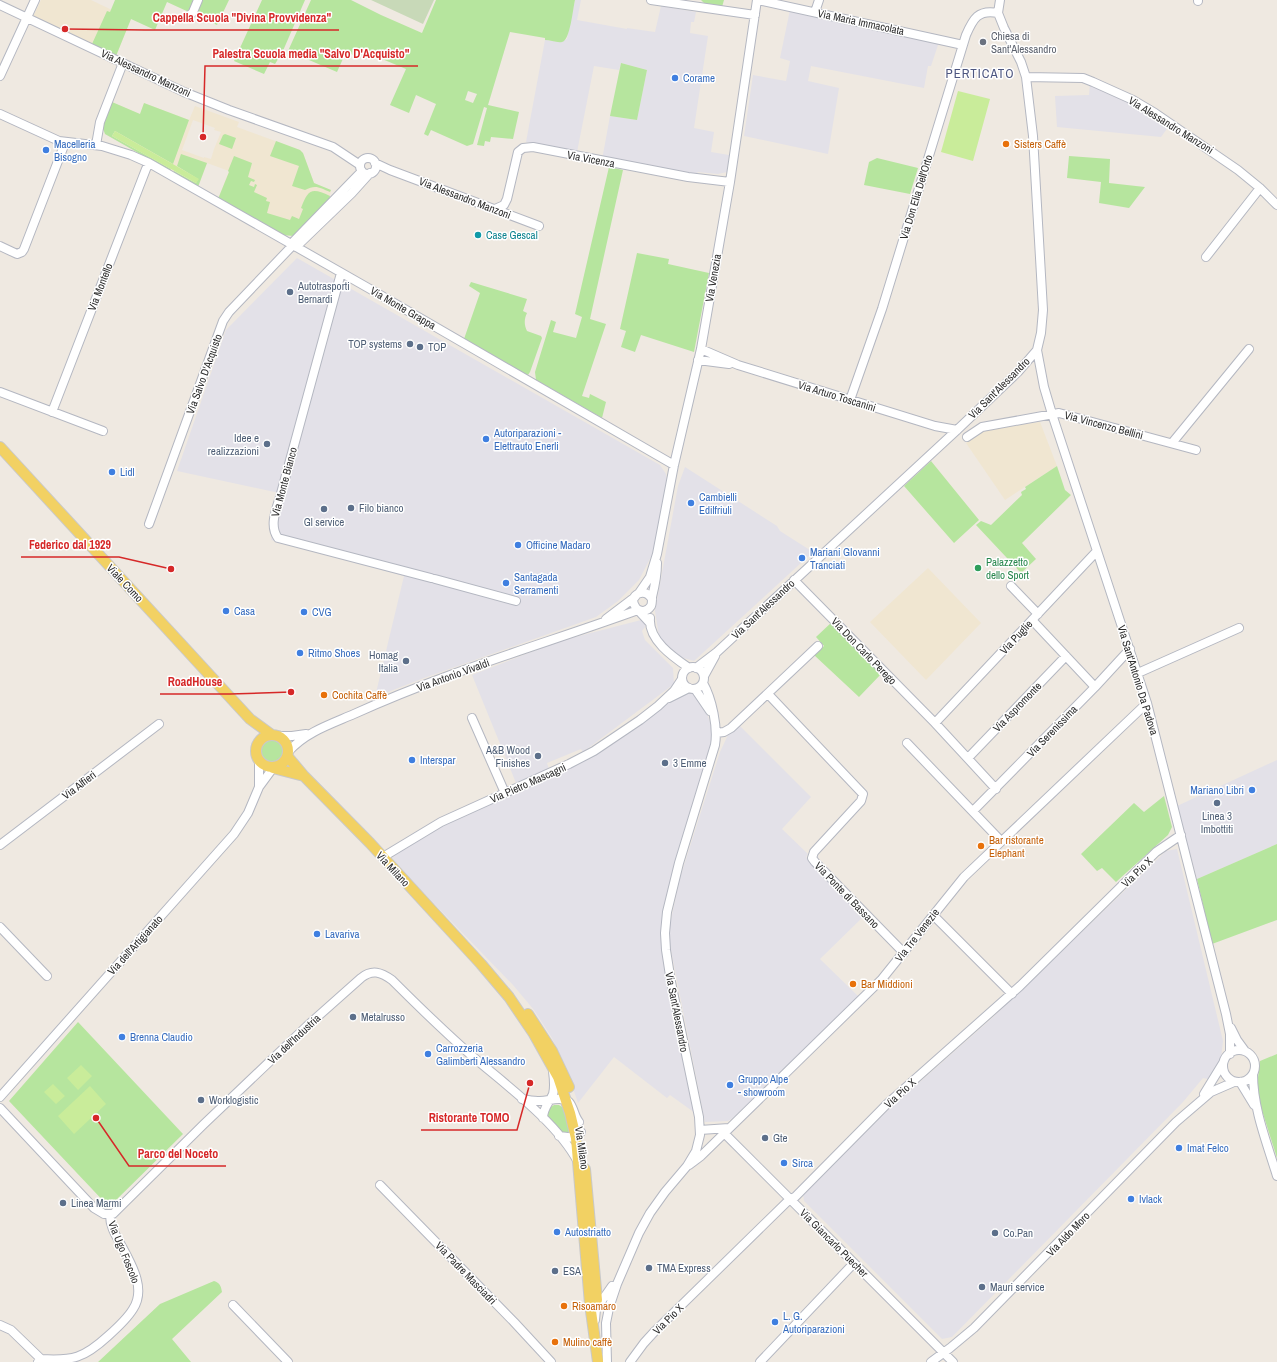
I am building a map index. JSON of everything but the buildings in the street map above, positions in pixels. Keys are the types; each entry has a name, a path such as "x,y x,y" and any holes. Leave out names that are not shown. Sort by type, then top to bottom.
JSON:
{"main road":[{"name":"Viale Como","path":"0,448 250,719 275,735"},
{"path":"250,719 254,732 256,746 255,751 259,762 263,765 304,776"},
{"path":"256,746 260,740 266,736 275,735 283,739 287,744 288,754 284,762 273,768"},
{"name":"Via Milano","path":"288,754 304,776 383,857 481,964 509,997 524,1018 552,1066 578,1131 578,1163 595,1347 600,1361"},
{"name":"Via Milano","path":"481,964 512,994 545,1038 566,1080 574,1104 587,1189 600,1361"}],"street":[{"path":"0,76 35,0"},
{"path":"189,16 193,12 198,0"},
{"path":"651,0 696,3 755,15"},
{"name":"Via Maria Immacolata","path":"758,0 963,44"},
{"name":"Via Venezia","path":"650,622 657,577 658,554 674,465 701,349 730,182 758,0"},
{"path":"815,12 819,0"},
{"path":"998,13 1000,0"},
{"name":"Via Alessandro Manzoni","path":"0,5 184,92 229,110 333,147 368,168 390,170 539,226"},
{"name":"Via Don Elia Dell'Orto","path":"850,400 882,309 970,24 976,16 987,12 998,13"},
{"name":"Via Sant'Alessandro","path":"688,672 717,652 957,430 1018,372 1037,350 1041,333 1042,307 1033,136 1026,77 1021,62 998,13"},
{"path":"96,142 100,122 123,63"},
{"name":"Via Alessandro Manzoni","path":"1026,77 1083,78 1122,95 1147,108 1243,173 1277,205"},
{"path":"0,114 59,141 68,143 24,249 22,252 17,254 0,246"},
{"name":"Via Monte Grappa","path":"68,143 79,140 116,145 131,155 149,163 293,245 674,465"},
{"name":"Via Vicenza","path":"495,209 504,205 507,199 518,152 523,148 533,147 681,176 730,182"},
{"name":"Via Montello","path":"52,412 149,163"},
{"name":"Via Salvo D'Acquisto","path":"149,524 223,321 229,312 368,168"},
{"path":"1206,257 1260,188"},
{"name":"Via Monte Bianco","path":"341,273 280,497 273,526 274,533 278,538 516,601"},
{"path":"701,349 738,365"},
{"path":"1172,443 1248,349"},
{"name":"Via Sant'Antonio Da Padova","path":"1037,350 1044,387 1052,414 1147,703 1226,1014 1230,1034 1230,1054"},
{"path":"698,360 738,365"},
{"name":"Via Arturo Toscanini","path":"738,365 935,426 957,430"},
{"path":"0,392 104,431"},
{"name":"Via Vincenzo Bellini","path":"967,437 982,427 1059,413 1196,450"},
{"name":"Via Arturo Toscanini","path":"935,426 948,438"},
{"name":"Via Puglie","path":"935,723 1097,551"},
{"name":"Via Venezia","path":"599,624 637,595 650,577 658,554"},
{"name":"Via Don Carlo Perego","path":"794,580 935,723 996,789"},
{"path":"1011,586 1066,656 1095,687"},
{"path":"638,610 643,611 648,609 652,602 649,594 644,592 637,595 634,602 635,606 638,610 650,622 658,641 688,672 701,671 703,679 698,688 692,688 684,684 688,672"},
{"name":"Via Antonio Vivaldi","path":"311,733 387,699 638,610"},
{"path":"1138,673 1239,628"},
{"path":"716,733 724,732 731,728 818,646"},
{"name":"Via Serenissima","path":"973,811 1095,687 1130,649"},
{"name":"Via Sant'Alessandro","path":"615,1285 650,1213 665,1192 687,1166 697,1148 700,1132 668,965 665,933 667,912 676,873 694,810 713,753 716,733 709,696 703,679 717,652"},
{"name":"Via Aspromonte","path":"968,758 1066,656"},
{"name":"Via Pietro Mascagni","path":"667,699 688,672"},
{"name":"Via Sant'Alessandro","path":"692,688 706,705 714,723"},
{"name":"Via Pietro Mascagni","path":"383,857 441,822 589,754 640,720 667,699 692,688"},
{"name":"Via Ponte di Bassano","path":"768,694 864,794 861,800 814,852 812,858 904,953"},
{"name":"Via Tre Venezie","path":"687,1166 701,1156 882,979 959,883 1001,841 1147,703"},
{"path":"472,718 505,793"},
{"name":"Via Alfieri","path":"0,845 159,724"},
{"path":"275,735 292,736 311,733"},
{"path":"288,754 298,742 311,733"},
{"path":"907,743 1001,841"},
{"name":"Via dell'Artigianato","path":"259,762 259,787"},
{"name":"Via dell'Artigianato","path":"0,1097 234,834 248,813 259,787 273,768"},
{"name":"Via Pio X","path":"630,1362 655,1331 790,1199 795,1197 887,1104 1012,994 1156,852 1180,835"},
{"path":"934,915 1012,994"},
{"path":"0,927 47,976"},
{"name":"Via dell'Industria","path":"110,1215 116,1212 204,1124 306,1026 361,978 371,972 379,972 392,980 460,1045 522,1098"},
{"name":"Via Sant'Antonio Da Padova","path":"1226,1014 1236,1038 1245,1051"},
{"path":"1253,1074 1245,1081 1237,1082 1230,1079 1225,1074 1224,1063 1230,1054 1236,1051 1245,1051 1253,1058 1255,1066 1253,1074 1254,1092 1277,1176"},
{"name":"Via Aldo Moro","path":"1200,1101 1224,1063"},
{"path":"543,1118 543,1112 553,1094 554,1086 552,1066"},
{"path":"1237,1082 1259,1114"},
{"name":"Via Aldo Moro","path":"931,1362 971,1331 1176,1122 1214,1090 1237,1082"},
{"path":"522,1098 537,1101 560,1099 566,1100 571,1104 578,1131 559,1136"},
{"path":"522,1098 559,1136 578,1163"},
{"name":"Via Ugo Foscolo","path":"0,1108 94,1208 102,1213 110,1215 112,1227 136,1278 138,1293 136,1306 130,1314 108,1336 84,1354 74,1358 63,1360 39,1360 10,1330 0,1325"},
{"path":"716,1141 706,1141 703,1139 700,1132 727,1130"},
{"name":"Via Giancarlo Puecher","path":"727,1130 790,1199 953,1362"},
{"name":"Via Padre Masciadri","path":"380,1185 551,1362"},
{"path":"760,1362 854,1263"},
{"path":"595,1284 604,1287 615,1285"},
{"path":"595,1347 595,1313 597,1307 615,1285"},
{"path":"600,1361 606,1323 615,1285"},
{"path":"233,1305 288,1362"}],"shaded area":[{"path":"41,0 91,0 131,19 116,56 92,44 32,19"},
{"path":"575,0 581,0 577,20 627,29 655,32 661,6 696,12 694,22 691,22 690,33 708,36 694,128 714,132 711,152 729,155 727,172 718,174 698,172 694,176 602,160 610,116 637,120 647,70 621,63 619,70 594,66 577,152 526,142 545,40 561,42 567,39"},
{"path":"790,10 939,42 931,66 928,66 924,88 811,66 808,81 839,88 828,154 744,136 753,75 786,81 790,61 780,58"},
{"path":"1090,83 1138,105 1169,126 1161,137 1057,127 1055,96 1089,95"},
{"path":"112,102 140,114 144,103 189,120 195,106 239,122 237,127 300,150 303,153 314,183 331,190 329,200 294,236 218,199 229,171 207,163 198,187 105,134","holes":["193,120 215,128 214,130 221,132 211,159 182,150","114,131 198,179 196,183 112,136"]},
{"path":"297,258 660,465 666,474 667,489 653,553 639,580 618,601 596,617 375,697 404,576 271,540 284,494 177,471 226,330"},
{"path":"1040,422 1057,466 1005,500 966,443 983,430"},
{"path":"685,467 777,526 780,531 813,552 694,661 680,657 659,637 655,611 678,486"},
{"path":"928,568 981,623 926,680 870,622"},
{"path":"641,620 645,623 645,627 642,631 645,640 673,668 674,684 583,752 581,749 547,763 549,769 516,783 472,675 560,641"},
{"path":"690,692 694,692 706,711 711,725 711,745 662,925 661,948 695,1113 670,1095 667,1098 614,1057 578,1103 566,1068 552,1038 534,1010 513,985 390,858 436,828 603,749 650,718 668,703"},
{"path":"739,725 811,797 782,829 808,854 806,857 864,916 820,959 859,997 733,1118 728,1121 705,1122 670,945 670,924 680,878 720,752 728,735"},
{"path":"1277,760 1277,844 1197,879 1177,806"},
{"path":"1177,849 1223,1041 1221,1058 1208,1079 1203,1078 1183,1102 952,1337 942,1339 804,1201 803,1194 887,1111 990,1020 1166,851"}],"green space":[{"path":"115,0 229,0 217,25 167,2 155,30 131,19 116,56 92,44 107,11 110,12"},
{"path":"262,0 305,0 282,53 275,64 270,62 264,74 234,61"},
{"path":"311,0 351,0 422,33 436,0 575,0 571,24 565,40 562,42 545,40 545,38 510,32 488,105 519,112 513,139 491,137 490,142 485,141 484,146 477,145 487,108 484,107 473,144 467,146 431,130 428,136 424,134 436,104 416,95 409,113 390,105 406,69 363,51 360,58 346,52 337,72 288,51","holes":["468,91 477,94 473,103 465,100"]},
{"path":"371,0 434,0 423,24"},
{"path":"701,0 724,0 722,7 705,4"},
{"path":"621,63 647,70 637,120 610,116"},
{"path":"958,91 990,99 973,161 941,152"},
{"path":"112,102 140,114 144,103 189,120 173,164 115,131 112,136 171,169 170,171 105,134 102,126"},
{"path":"115,131 199,179 196,183 112,136"},
{"path":"225,134 236,138 232,149 219,144 223,135"},
{"path":"276,141 300,150 303,153 314,183 331,190 330,192 318,187 312,187 305,190 292,186 299,166 270,156"},
{"path":"181,154 207,163 198,187 173,173 174,171 196,183 198,179 177,166"},
{"path":"234,156 252,163 248,177 255,180 254,182 251,181 249,185 254,187 255,184 257,185 254,192 267,198 266,201 270,202 267,213 290,220 292,216 299,219 303,209 301,208 303,202 311,192 314,191 324,193 330,196 329,200 294,236 281,235 218,199"},
{"path":"1069,156 1110,159 1109,183 1145,187 1129,208 1099,203 1101,182 1067,178"},
{"path":"877,158 918,168 910,194 864,185 869,162"},
{"path":"609,167 623,170 590,319 606,324 582,396 589,398 590,394 606,402 602,418 536,380 535,372 551,320 556,322 553,332 576,338 582,317 575,314"},
{"path":"637,253 669,259 668,264 709,273 694,352 641,335 635,352 621,347 626,331 620,329"},
{"path":"471,282 527,299 523,311 527,313 525,318 526,329 527,331 541,336 542,338 528,375 464,339 480,293 469,286"},
{"path":"931,461 979,520 954,543 904,486"},
{"path":"1057,466 1065,490 1071,495 1022,543 1036,559 1021,573 976,525 981,521 991,525 1022,495 1021,492 1026,489 1025,487"},
{"path":"833,621 883,672 859,697 814,655 824,646 816,637"},
{"path":"272,738 281,742 285,751 281,760 272,764 263,760 259,751 263,742"},
{"path":"1164,796 1172,827 1168,835 1116,882 1102,868 1097,871 1081,854 1134,803 1144,812"},
{"path":"1277,844 1277,920 1212,944 1197,879"},
{"path":"78,1022 183,1134 109,1207 9,1101"},
{"path":"1277,1054 1277,1158 1259,1101 1257,1086 1260,1061"},
{"path":"81,1065 92,1076 78,1090 67,1078"},
{"path":"53,1084 65,1096 56,1104 44,1092"},
{"path":"90,1086 106,1104 74,1134 58,1116"},
{"path":"554,1105 559,1105 565,1109 570,1134 564,1135 547,1118 548,1110"},
{"path":"214,1281 220,1285 222,1292 172,1339 191,1362 98,1362 160,1304"}],"place":[{"name":"Cappella Scuola \"Divina Provvidenza\"","path":"65,29"},
{"name":"Chiesa di Sant'Alessandro","path":"983,42"},
{"name":"Corame","path":"675,78"},
{"name":"Palestra Scuola media \"Salvo D'Acquisto\"","path":"203,137"},
{"name":"Sisters Caffè","path":"1006,144"},
{"name":"Macelleria Bisogno","path":"46,150"},
{"name":"Case Gescal","path":"478,235"},
{"name":"Autotrasporti Bernardi","path":"290,292"},
{"name":"TOP systems","path":"410,344"},
{"name":"TOP","path":"420,347"},
{"name":"Autoriparazioni - Elettrauto Enerli","path":"486,439"},
{"name":"Idee e realizzazioni","path":"267,444"},
{"name":"Lidl","path":"112,472"},
{"name":"Cambielli Edilfriuli","path":"691,503"},
{"name":"Filo bianco","path":"351,508"},
{"name":"Gl service","path":"324,509"},
{"name":"Officine Madaro","path":"518,545"},
{"name":"Mariani GIovanni Tranciati","path":"802,558"},
{"name":"Palazzetto dello Sport","path":"978,568"},
{"name":"Federico dal 1929","path":"171,569"},
{"name":"Santagada Serramenti","path":"506,583"},
{"name":"Casa","path":"226,611"},
{"name":"CVG","path":"304,612"},
{"name":"Ritmo Shoes","path":"300,653"},
{"name":"Homag Italia","path":"406,661"},
{"name":"RoadHouse","path":"291,692"},
{"name":"Cochita Caffè","path":"324,695"},
{"name":"A&B Wood Finishes","path":"538,756"},
{"name":"Interspar","path":"412,760"},
{"name":"3 Emme","path":"665,763"},
{"name":"Mariano Libri","path":"1252,790"},
{"name":"Linea 3 Imbottiti","path":"1217,803"},
{"name":"Bar ristorante Elephant","path":"981,846"},
{"name":"Lavariva","path":"317,934"},
{"name":"Bar Middioni","path":"853,984"},
{"name":"Metalrusso","path":"353,1017"},
{"name":"Brenna Claudio","path":"122,1037"},
{"name":"Carrozzeria Galimberti Alessandro","path":"428,1054"},
{"name":"Ristorante TOMO","path":"530,1083"},
{"name":"Gruppo Alpe - showroom","path":"730,1085"},
{"name":"Worklogistic","path":"201,1100"},
{"name":"Parco del Noceto","path":"96,1118"},
{"name":"Gte","path":"765,1138"},
{"name":"Imat Felco","path":"1179,1148"},
{"name":"Sirca","path":"784,1163"},
{"name":"Ivlack","path":"1131,1199"},
{"name":"Linea Marmi","path":"63,1203"},
{"name":"Autostriatto","path":"557,1232"},
{"name":"Co.Pan","path":"995,1233"},
{"name":"TMA Express","path":"649,1268"},
{"name":"ESA","path":"555,1271"},
{"name":"Mauri service","path":"982,1287"},
{"name":"Risoamaro","path":"564,1306"},
{"name":"L. G. Autoriparazioni","path":"775,1322"},
{"name":"Mulino caffè","path":"555,1342"}],"district":[{"name":"PERTICATO","path":"980,73"}]}
